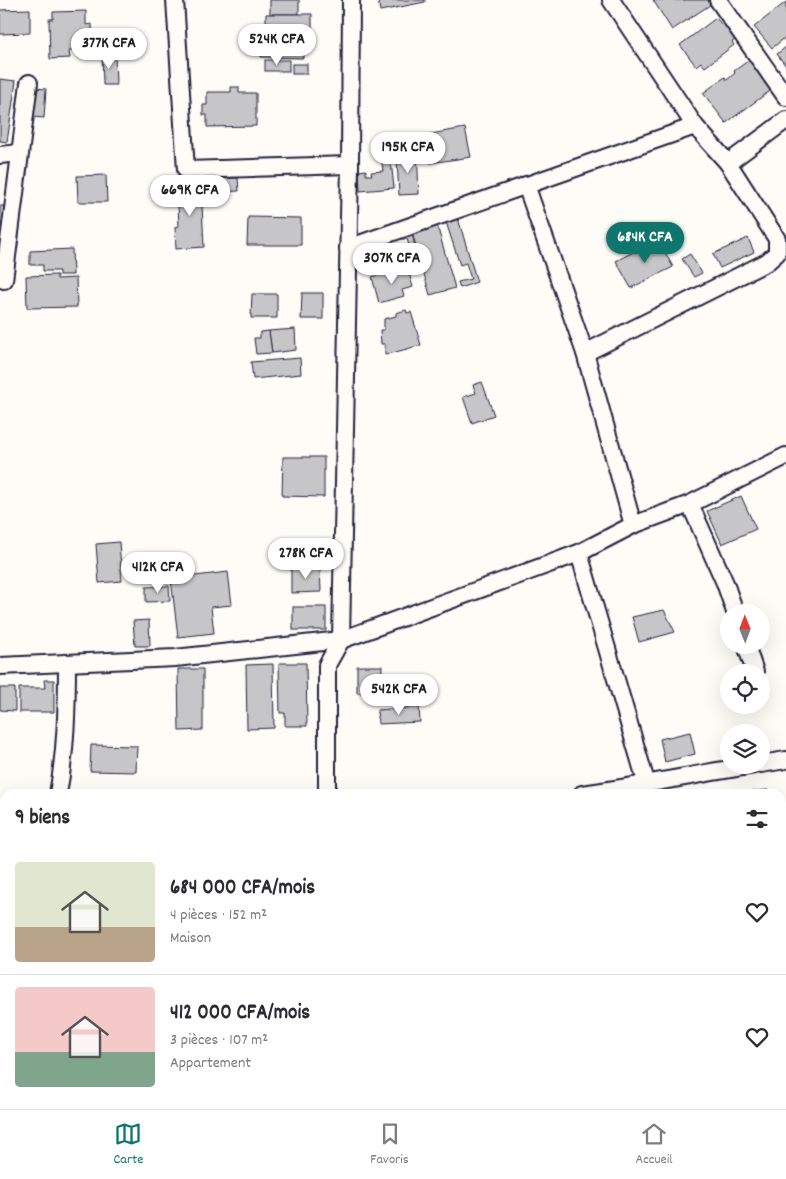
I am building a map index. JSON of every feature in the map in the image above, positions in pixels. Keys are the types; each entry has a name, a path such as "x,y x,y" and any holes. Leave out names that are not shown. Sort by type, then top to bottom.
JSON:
{"street":[{"path":"175,0 186,170 350,164"},
{"path":"327,789 327,665 342,640 350,164 350,0"},
{"path":"585,353 767,262 777,253 777,239 728,163 695,126 611,0"},
{"path":"718,0 786,97"},
{"path":"4,280 29,83"},
{"path":"728,163 786,120"},
{"path":"348,248 695,126"},
{"path":"0,155 20,153"},
{"path":"526,185 585,353 633,526"},
{"path":"0,666 175,658 342,640 579,552 633,526 690,504 786,456"},
{"path":"690,504 725,583 732,604"},
{"path":"579,552 647,785"},
{"path":"59,789 66,725 67,663"},
{"path":"770,763 786,760"},
{"path":"618,789 720,770"}],"building":[{"path":"270,0 299,0 299,14 270,14"},
{"path":"378,0 425,0 425,2 380,11"},
{"path":"653,0 711,0 713,3 672,30"},
{"path":"786,2 786,37 772,48 754,27"},
{"path":"30,9 30,33 0,34 0,10"},
{"path":"86,11 86,25 92,24 93,50 69,51 70,58 50,59 49,19 53,19 53,12"},
{"path":"266,14 312,14 312,44 303,44 303,58 261,57 261,40 266,40"},
{"path":"716,18 722,25 727,21 739,37 732,42 734,45 705,67 701,62 696,66 680,45"},
{"path":"786,47 786,66 777,54"},
{"path":"102,54 115,54 116,85 103,85"},
{"path":"752,58 774,88 726,123 703,93 725,77 727,80 735,73 734,71"},
{"path":"265,60 289,60 289,71 265,71"},
{"path":"292,64 307,64 307,74 292,74"},
{"path":"0,79 16,81 7,142 0,141"},
{"path":"231,87 239,87 239,93 256,93 256,126 207,127 207,115 203,115 203,105 207,105 207,92 231,92"},
{"path":"34,88 46,89 44,118 32,117"},
{"path":"465,128 471,157 430,163 425,135"},
{"path":"417,150 419,194 399,195 397,159 407,159 407,151"},
{"path":"391,161 394,188 360,191 359,171 366,170 366,175 372,175 371,172 383,171 382,162"},
{"path":"106,175 107,202 78,202 77,176"},
{"path":"238,178 239,191 212,192 212,179"},
{"path":"201,184 204,247 176,249 175,227 179,226 177,185"},
{"path":"0,206 4,206 2,247 0,247"},
{"path":"457,215 477,282 460,288 458,282 471,279 466,263 460,265 445,219"},
{"path":"248,217 301,218 301,245 247,245"},
{"path":"436,222 455,288 430,295 411,229"},
{"path":"411,229 415,247 410,248 407,239 404,240 402,232"},
{"path":"748,238 754,252 720,268 713,254"},
{"path":"658,239 673,267 631,288 616,261"},
{"path":"72,249 73,275 59,275 59,271 43,271 43,265 30,265 30,251"},
{"path":"690,254 702,273 694,277 682,259"},
{"path":"407,267 413,287 402,290 404,296 379,303 372,277"},
{"path":"57,275 57,279 76,278 77,307 27,308 26,276"},
{"path":"302,293 323,293 323,319 301,319"},
{"path":"252,294 277,294 277,318 251,318"},
{"path":"406,310 407,313 411,312 421,345 385,355 385,344 381,344 380,330 384,330 384,319 396,316 396,313"},
{"path":"295,329 296,350 272,353 269,331"},
{"path":"269,331 272,353 256,354 254,338 260,338 260,332"},
{"path":"300,358 301,374 253,379 251,362"},
{"path":"482,382 494,415 472,423 463,397 476,393 473,385"},
{"path":"283,457 324,457 324,497 282,496"},
{"path":"741,496 756,529 722,544 707,511"},
{"path":"119,542 122,581 99,583 96,544"},
{"path":"291,568 320,568 321,592 291,593"},
{"path":"228,572 232,605 211,607 214,633 178,637 171,579"},
{"path":"169,586 170,601 146,602 146,587"},
{"path":"293,607 326,607 326,630 293,630"},
{"path":"664,610 675,632 639,642 632,617"},
{"path":"149,620 150,646 135,646 133,621"},
{"path":"279,663 306,663 307,726 285,726 285,713 280,713"},
{"path":"273,664 274,728 247,729 246,665"},
{"path":"357,666 382,666 381,693 357,693"},
{"path":"178,669 203,669 203,730 179,731"},
{"path":"44,680 54,680 54,712 19,712 19,688 45,688"},
{"path":"0,688 15,688 15,711 0,710"},
{"path":"419,707 420,722 378,724 377,710"},
{"path":"690,732 695,754 665,762 660,739"},
{"path":"91,745 137,746 136,772 90,771"}]}
